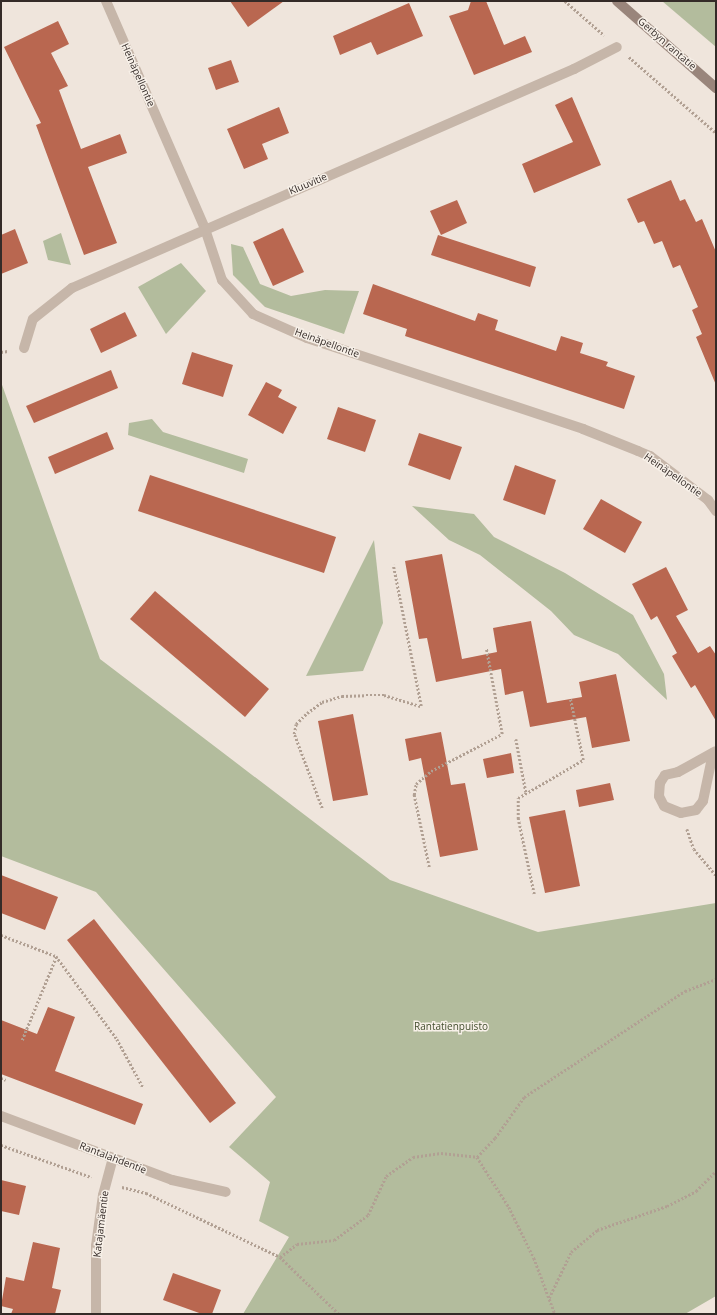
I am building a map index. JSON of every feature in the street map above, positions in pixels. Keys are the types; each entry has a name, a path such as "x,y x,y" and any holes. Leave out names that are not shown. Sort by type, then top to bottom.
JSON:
{"main road":[{"name":"Gerbyn rantatie","path":"617,1 716,88"}],"street":[{"name":"Heinäpellontie","path":"106,1 205,229 222,280 253,314 307,338 583,429 644,454 708,500 716,511"},
{"name":"Kluuvitie","path":"24,348 33,319 72,288 574,68 617,47"},
{"path":"714,752 703,801 696,810 680,813 664,806 659,796 660,783 665,776 678,772 714,752"},
{"name":"Rantalahdentie","path":"1,1116 172,1180 226,1192"},
{"name":"Katajamäentie","path":"96,1314 96,1246 106,1183 113,1158"}],"path":[{"path":"565,1 716,133"},
{"path":"322,808 294,734 296,724 307,713 322,702 350,696 384,695 421,706 393,565"},
{"path":"429,867 414,796 416,784 431,771 502,734 486,648"},
{"path":"534,894 518,818 518,798 583,760 570,698"},
{"path":"516,739 526,792"},
{"path":"680,813 694,849 716,875"},
{"path":"1,935 56,956 118,1040 143,1087"},
{"path":"22,1040 56,956"},
{"path":"477,1157 495,1138 524,1096 685,991 716,979"},
{"path":"1,1078 6,1080"},
{"path":"1,1145 106,1183 146,1193 280,1257 339,1314"},
{"path":"280,1257 297,1244 334,1240 368,1215 386,1176 413,1157 441,1153 477,1157"},
{"path":"477,1157 509,1207 534,1258 555,1314"},
{"path":"549,1298 571,1252 597,1230 666,1206 696,1191 716,1171"}],"green space":[{"path":"662,1 716,1 716,47"},
{"path":"61,233 71,265 48,260 43,241"},
{"path":"231,244 243,247 260,284 291,296 325,290 359,291 344,334 265,307 233,275"},
{"path":"181,263 206,291 166,334 138,287"},
{"name":"Rantatienpuisto","path":"1,382 100,659 390,880 538,932 716,903 716,1296 685,1314 243,1314 289,1237 259,1221 270,1182 229,1147 276,1097 96,892 1,856"},
{"path":"152,419 163,432 248,459 244,473 128,435 129,423"},
{"path":"412,506 474,514 494,537 565,573 633,615 664,674 667,700 618,654 574,635 551,611 480,555 449,540"},
{"path":"374,540 383,623 363,671 306,676"}],"building":[{"path":"230,1 284,1 248,27"},
{"path":"471,1 486,1 504,45 525,36 532,52 474,75 449,16 468,10"},
{"path":"409,3 423,36 377,55 371,42 340,55 333,36"},
{"path":"58,21 69,44 51,53 68,86 59,90 81,149 120,134 127,153 88,167 117,243 84,255 36,125 41,123 4,47"},
{"path":"231,60 239,82 216,90 208,68"},
{"path":"572,97 601,165 534,193 522,164 573,142 555,105"},
{"path":"279,107 289,133 262,144 268,159 244,169 227,129"},
{"path":"671,180 680,201 685,199 696,222 702,219 716,252 716,385 696,337 702,334 692,310 698,307 680,265 673,268 662,241 654,244 644,221 638,223 627,199"},
{"path":"457,200 467,223 441,235 430,211"},
{"path":"283,228 304,272 273,286 253,242"},
{"path":"15,229 28,263 1,274 1,235"},
{"path":"438,235 536,267 530,287 431,255"},
{"path":"373,284 475,321 478,313 498,320 495,330 556,351 561,336 583,343 580,353 608,362 606,366 635,376 624,409 405,336 407,329 363,314"},
{"path":"125,312 137,336 101,353 90,329"},
{"path":"192,352 233,365 223,397 182,384"},
{"path":"111,370 118,388 34,423 26,406"},
{"path":"266,382 282,390 278,397 297,407 283,434 248,415"},
{"path":"338,407 376,420 365,452 327,439"},
{"path":"107,432 114,449 55,474 48,457"},
{"path":"419,433 462,447 450,480 408,465"},
{"path":"515,465 556,480 545,515 503,500"},
{"path":"150,475 336,537 324,573 138,511"},
{"path":"601,499 642,522 625,553 583,529"},
{"path":"442,554 462,659 497,652 493,628 531,621 547,703 582,697 579,682 616,674 630,741 592,748 586,717 530,727 523,691 505,695 501,669 436,682 427,638 419,639 405,561"},
{"path":"666,567 688,610 676,616 698,653 710,646 716,655 716,721 695,685 691,688 672,656 677,653 657,616 651,620 632,584"},
{"path":"155,591 269,689 245,717 130,619"},
{"path":"353,714 368,795 333,801 318,721"},
{"path":"441,732 451,785 465,783 478,850 440,857 421,758 409,761 405,739"},
{"path":"511,753 514,773 487,778 483,759"},
{"path":"610,783 614,800 579,807 576,790"},
{"path":"565,810 580,886 545,893 529,817"},
{"path":"1,875 58,897 45,930 1,913"},
{"path":"94,919 236,1103 210,1123 67,940"},
{"path":"48,1007 75,1017 55,1071 143,1104 135,1125 1,1074 1,1020 37,1034"},
{"path":"1,1180 26,1186 19,1215 1,1211"},
{"path":"33,1242 60,1248 52,1288 61,1290 55,1314 11,1314 13,1309 1,1306 6,1277 24,1281"},
{"path":"173,1273 221,1290 212,1314 202,1314 163,1300"}]}
